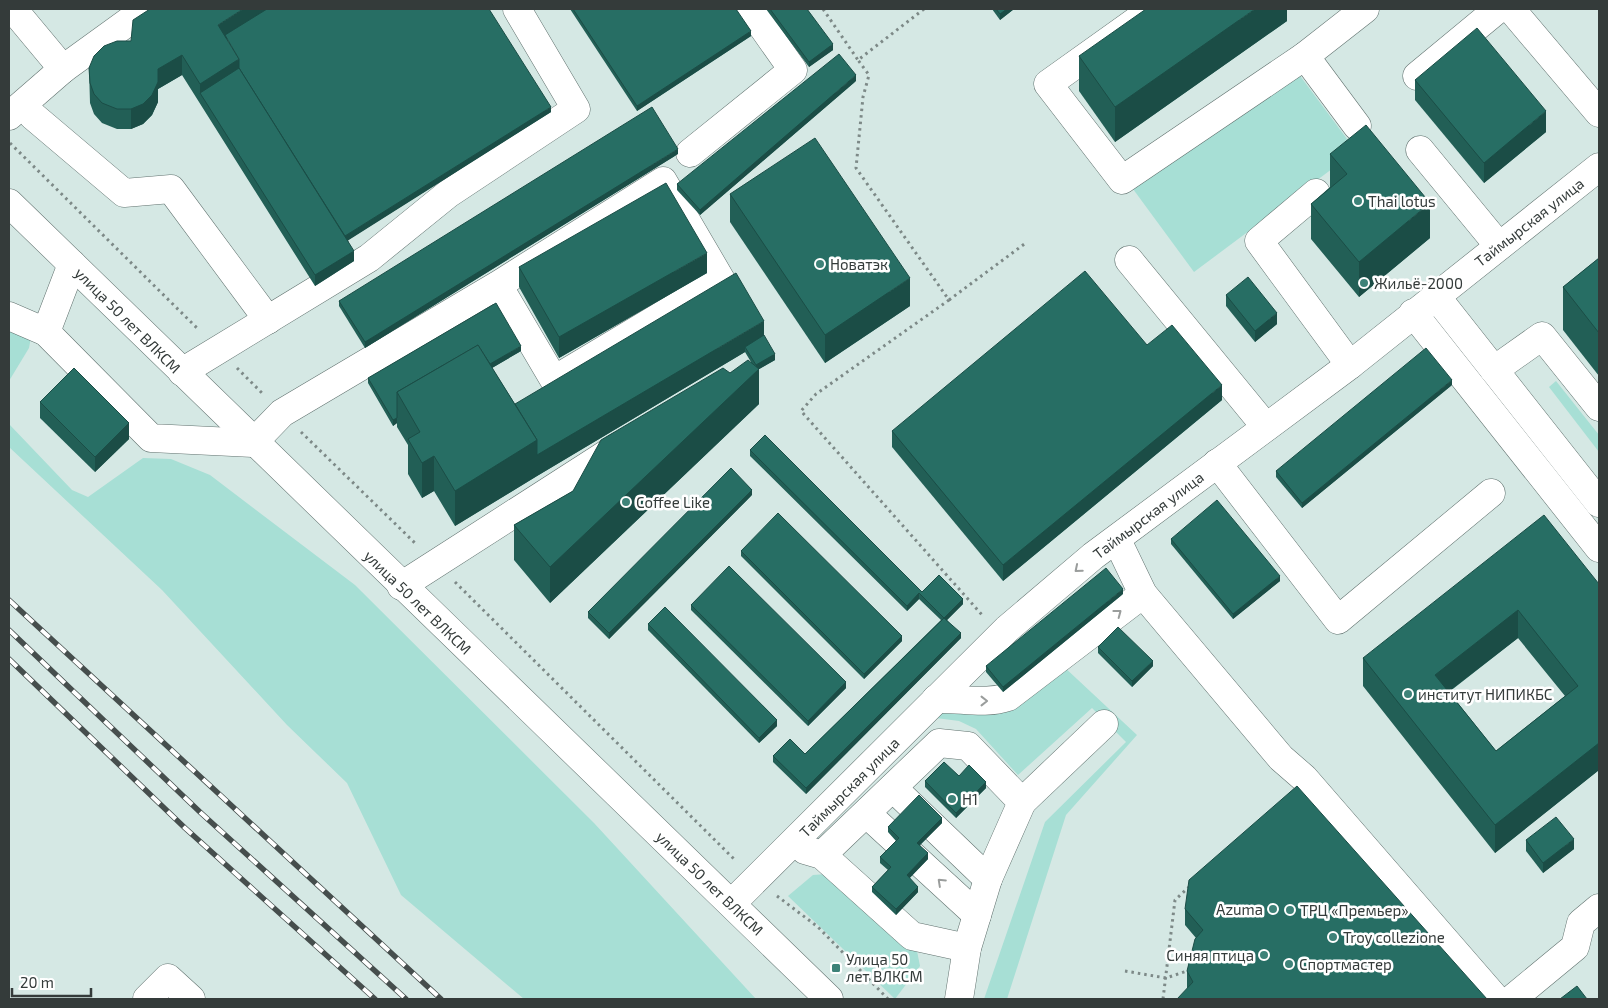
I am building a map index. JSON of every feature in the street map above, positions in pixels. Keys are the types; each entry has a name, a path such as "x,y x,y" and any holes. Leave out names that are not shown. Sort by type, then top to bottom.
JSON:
{"street":[{"path":"12,9 63,69"},
{"path":"146,9 63,69 21,116 124,193 170,189 268,320"},
{"path":"182,372 369,258 448,194 576,109 516,9"},
{"path":"690,153 793,70 750,9"},
{"path":"1153,9 1048,84 1122,180 1305,56 1365,9"},
{"path":"1417,76 1498,9"},
{"path":"1512,9 1599,113"},
{"path":"1305,56 1357,126"},
{"path":"1420,150 1499,246"},
{"name":"Таймырская улица","path":"732,902 1007,629 1093,556 1117,540 1350,364 1599,167"},
{"path":"9,316 46,332 151,438 253,443 282,413 498,285 663,181 721,280 554,380 498,285"},
{"path":"1316,193 1259,241 1350,364"},
{"name":"улица 50 лет ВЛКСМ","path":"9,203 253,443 732,902 829,999"},
{"path":"1129,260 1266,428"},
{"path":"46,332 72,264"},
{"path":"1435,295 1599,503"},
{"path":"1413,313 1599,548"},
{"path":"1494,370 1542,336 1599,406"},
{"path":"401,586 643,431"},
{"path":"1217,463 1338,620 1491,493"},
{"path":"1117,540 1143,594 1231,702 1281,758 1304,778 1496,999"},
{"path":"936,699 959,698 977,702 995,701 1008,697 1143,594"},
{"path":"960,999 968,948 988,879 1022,802 1104,724"},
{"path":"822,855 939,743 968,746 1022,802"},
{"path":"893,788 988,879"},
{"path":"866,814 977,915"},
{"path":"794,842 810,853 822,855 912,936 968,948"},
{"path":"1512,999 1575,947 1580,923 1599,908"},
{"path":"147,999 168,978 191,999"}],"path":[{"path":"823,9 868,75 863,97 856,168 949,300"},
{"path":"858,60 924,9"},
{"path":"988,621 801,411 816,394 1028,242"},
{"path":"1164,999 1175,900 1190,887"},
{"path":"1125,972 1166,978 1191,970"}],"green space":[{"path":"1295,69 1356,151 1194,272 1133,189"},
{"path":"9,326 32,332 29,348 9,381"},
{"path":"1556,381 1599,435 1599,452 1549,387"},
{"path":"9,424 72,490 88,497 143,458 171,459 210,475 355,585 594,823 756,999 524,999 401,895 347,783 287,725 162,590 9,447"},
{"path":"1062,665 1137,735 1066,815 1007,999 984,999 1045,822 1126,742 1092,708 1018,775 976,729 959,721 936,718 945,709"},
{"path":"826,874 917,951 920,966 895,999 788,896 813,875"}],"building":[{"path":"150,9 243,9 218,25 239,59 200,84 182,55 158,69 158,82 152,95 143,104 131,109 117,109 102,103 94,94 90,83 89,68 94,56 104,46 117,41 131,41 133,20"},
{"path":"267,9 489,9 551,107 345,236 239,68 239,59 225,35"},
{"path":"573,9 736,9 751,31 637,106"},
{"path":"770,9 807,9 833,44 809,62"},
{"path":"996,9 1007,9 1000,14"},
{"path":"1146,9 1255,9 1115,107 1079,56"},
{"path":"1477,28 1546,111 1484,163 1415,80"},
{"path":"839,54 856,75 700,210 677,184"},
{"path":"239,68 354,251 315,275 200,93"},
{"path":"652,107 678,149 365,342 339,301"},
{"path":"1366,125 1430,203 1359,262 1311,204 1347,174 1330,154"},
{"name":"Новатэк","path":"815,138 910,278 825,335 730,194"},
{"path":"666,183 707,253 559,337 519,267"},
{"path":"1599,258 1599,333 1563,287"},
{"path":"1085,271 1147,345 1172,325 1222,385 1003,565 892,431"},
{"path":"736,273 764,321 537,455 537,440 515,404"},
{"path":"1248,277 1277,313 1255,331 1226,295"},
{"path":"496,303 521,346 490,364 478,345 397,392 397,418 393,420 368,378"},
{"path":"764,335 775,354 756,365 745,347"},
{"path":"478,345 537,440 455,491 434,456 422,463 408,439 420,432 397,392"},
{"path":"1426,348 1452,380 1302,503 1276,471"},
{"path":"748,360 759,369 550,567 514,525 573,491 601,440 723,368 730,373"},
{"path":"74,368 129,423 95,457 40,402"},
{"path":"765,435 922,592 939,575 963,599 944,618 919,593 907,606 750,450"},
{"path":"731,468 752,490 609,633 588,612"},
{"path":"1217,500 1280,576 1233,614 1171,539"},
{"path":"778,513 902,636 864,674 741,551"},
{"name":"институт НИПИКБС","path":"1544,515 1599,584 1599,743 1495,825 1363,658","holes":["1518,610 1578,686 1496,751 1435,675"]},
{"path":"729,566 846,682 808,721 691,605"},
{"path":"1106,568 1123,589 1003,687 986,666"},
{"path":"665,607 777,720 759,738 648,624"},
{"path":"944,618 961,633 806,788 773,756 790,739 805,754"},
{"path":"1118,627 1153,661 1132,681 1098,647"},
{"path":"944,762 959,776 969,765 986,782 956,813 925,781"},
{"name":"ТРЦ «Премьер»","path":"1297,786 1487,999 1177,999 1193,982 1187,971 1195,939 1203,930 1185,909 1189,880"},
{"path":"919,795 942,818 917,843 928,853 907,875 918,887 896,909 872,887 891,867 880,857 899,838 888,827"},
{"path":"1556,817 1574,839 1543,863 1526,840"},
{"path":"1577,986 1587,999 1560,999"}],"railway":[{"path":"9,600 441,999"},
{"path":"9,630 201,813 406,999"},
{"path":"9,659 185,828 375,999"}],"place":[{"name":"Thai lotus","path":"1358,201"},
{"name":"Новатэк","path":"820,264"},
{"name":"Жильё-2000","path":"1364,283"},
{"name":"Coffee Like","path":"626,502"},
{"name":"институт НИПИКБС","path":"1408,694"},
{"name":"Н1","path":"952,799"},
{"name":"Azuma","path":"1273,909"},
{"name":"ТРЦ «Премьер»","path":"1290,910"},
{"name":"Troy collezione","path":"1333,937"},
{"name":"Синяя птица","path":"1264,955"},
{"name":"Спортмастер","path":"1289,964"},
{"name":"Улица 50 лет ВЛКСМ","path":"836,968"}]}
